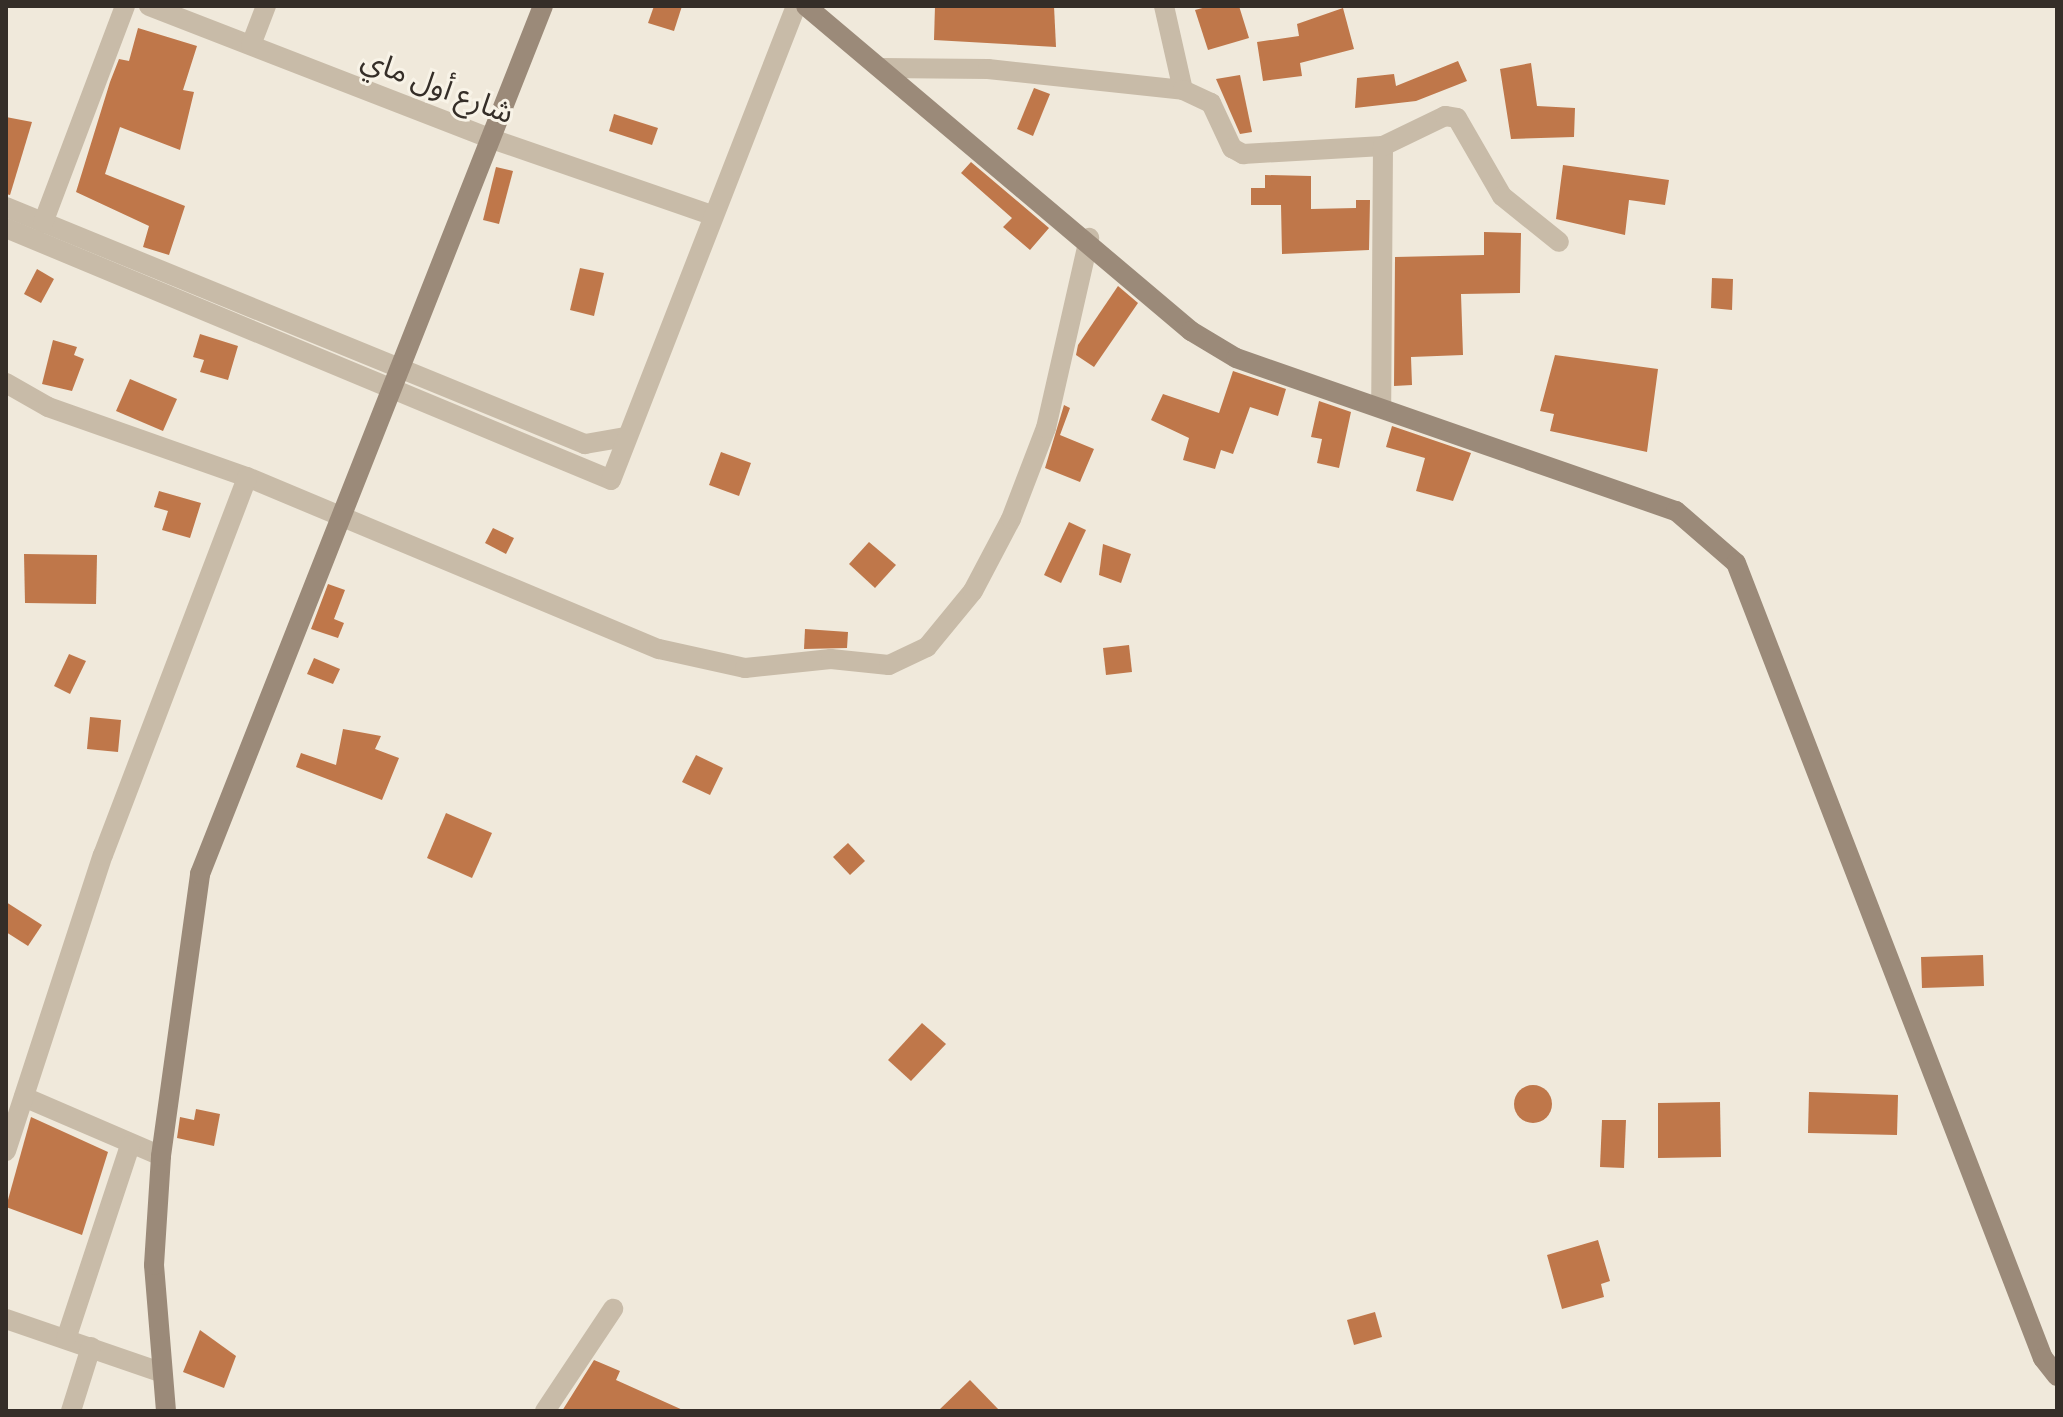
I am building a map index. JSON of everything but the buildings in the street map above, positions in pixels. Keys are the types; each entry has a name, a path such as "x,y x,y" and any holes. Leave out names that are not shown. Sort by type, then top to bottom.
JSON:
{"street":[{"path":"43,223 125,6"},
{"name":"شارع أول ماي","path":"149,6 492,139 709,214"},
{"path":"251,45 266,6"},
{"path":"166,1411 160,1372 154,1265 161,1156 200,874 397,391 543,6"},
{"path":"6,228 611,480 709,214 796,6"},
{"path":"806,6 1089,238 1191,331 1236,358 1676,511 1736,563 2043,1358 2057,1376"},
{"path":"1164,6 1183,90"},
{"path":"881,68 988,69 1183,90 1211,103 1232,148 1243,154 1383,146 1457,118 1502,196 1559,242"},
{"path":"1381,407 1383,146"},
{"path":"6,207 585,444 626,437"},
{"path":"6,383 48,407 247,477 659,649 745,668 831,659 889,665 927,647 973,591 1011,519 1046,428 1089,238"},
{"path":"6,1151 103,855 247,477"},
{"path":"24,1097 161,1156"},
{"path":"66,1339 130,1145"},
{"path":"545,1411 613,1309"},
{"path":"6,1319 160,1372"},
{"path":"71,1411 91,1347"}]}
